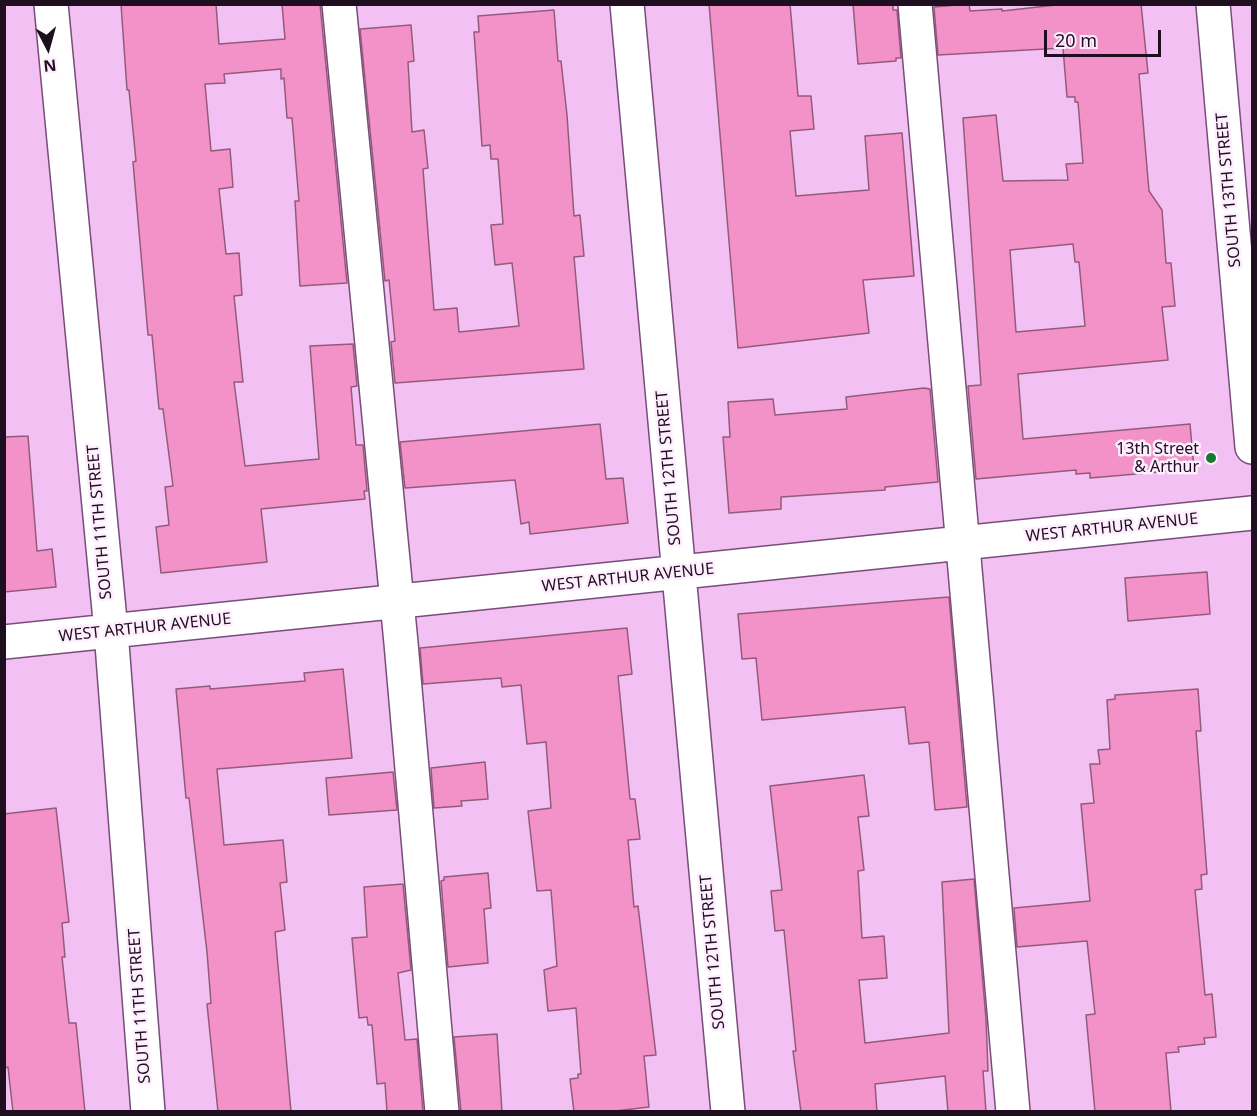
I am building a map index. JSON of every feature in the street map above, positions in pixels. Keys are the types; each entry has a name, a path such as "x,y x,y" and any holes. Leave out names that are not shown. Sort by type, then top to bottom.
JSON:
{"street":[{"name":"SOUTH 11TH STREET","path":"51,4 111,632 148,1112"},
{"path":"339,4 398,603 442,1112"},
{"name":"SOUTH 12TH STREET","path":"627,4 728,1112"},
{"path":"915,4 1013,1112"},
{"name":"SOUTH 13TH STREET","path":"1213,4 1245,275 1252,439"},
{"name":"WEST ARTHUR AVENUE","path":"4,642 1252,513"}],"building":[{"path":"121,4 216,4 219,44 285,39 282,4 320,4 347,283 300,286 295,201 299,201 292,118 287,118 284,78 281,79 281,69 224,74 225,83 205,84 211,151 230,149 233,187 219,189 226,254 239,253 242,295 234,296 243,382 234,382 245,466 319,459 310,346 353,344 357,386 351,387 356,445 363,445 367,491 364,491 365,499 261,509 267,562 161,573 156,527 169,525 165,487 173,486 163,409 159,409 152,335 148,335 133,162 136,161 129,90 127,90"},
{"path":"709,4 790,4 798,96 811,96 814,129 790,131 796,196 869,190 865,136 902,133 914,276 863,280 869,333 738,348"},
{"path":"853,4 893,4 893,10 897,10 901,58 896,58 896,61 858,64"},
{"path":"969,4 970,11 1002,9 1002,11 1065,4 1141,4 1148,73 1139,74 1149,191 1162,210 1166,263 1171,263 1175,306 1162,307 1168,360 1018,374 1023,439 1190,424 1194,469 1090,478 1090,473 1076,474 1076,470 976,479 968,386 981,385 963,118 996,115 1003,181 1068,180 1066,164 1083,163 1078,102 1075,102 1075,97 1067,97 1063,48 938,55 934,7","holes":["1073,244 1075,262 1079,262 1085,326 1016,332 1010,250"]},
{"path":"554,10 558,61 561,61 567,115 574,216 580,215 584,256 574,257 584,369 395,383 391,342 395,341 389,280 385,281 360,29 411,25 414,61 408,62 412,132 424,130 428,168 423,169 434,310 457,308 459,332 519,326 512,263 495,265 491,225 503,224 498,159 491,159 490,145 482,146 474,32 479,32 478,16"},
{"path":"930,389 938,482 885,487 885,490 781,497 781,509 729,513 723,437 730,437 728,402 773,399 775,415 847,409 846,397"},
{"path":"600,424 606,479 623,478 628,523 530,534 529,522 521,524 515,480 405,488 400,442"},
{"path":"28,436 37,551 52,549 56,587 4,592 4,437"},
{"path":"1207,572 1210,614 1128,621 1125,578"},
{"path":"949,597 967,807 935,810 929,742 909,744 905,707 762,720 756,658 742,659 738,614"},
{"path":"627,628 632,674 618,676 630,799 635,799 640,839 628,840 634,907 638,906 656,1055 644,1056 649,1107 607,1112 574,1112 570,1079 578,1078 578,1074 581,1074 576,1008 548,1011 544,970 557,966 551,890 537,891 528,811 551,808 546,742 527,744 521,685 502,687 501,678 423,684 420,648"},
{"path":"343,669 352,758 217,769 224,845 283,840 287,882 280,883 285,930 275,932 291,1112 218,1112 207,1004 211,1003 207,952 189,798 186,798 176,689 210,686 210,689 305,681 304,673"},
{"path":"1198,689 1201,731 1196,731 1207,874 1201,875 1202,889 1195,890 1205,995 1212,994 1216,1037 1204,1038 1205,1044 1178,1047 1179,1052 1166,1053 1171,1112 1095,1112 1086,1015 1095,1014 1087,941 1017,947 1014,908 1090,901 1081,804 1094,803 1090,764 1100,764 1098,750 1110,749 1107,700 1115,699 1115,695"},
{"path":"485,762 488,799 461,801 462,806 434,808 431,768"},
{"path":"393,772 397,810 329,815 326,778"},
{"path":"864,775 869,816 858,817 864,870 858,871 862,938 884,936 887,978 859,980 865,1043 949,1033 942,882 974,879 986,1019 988,1071 983,1071 986,1112 948,1112 945,1076 875,1084 877,1112 801,1112 793,1051 796,1051 784,930 775,931 771,891 782,890 770,786"},
{"path":"56,808 69,922 62,923 65,957 62,957 69,1023 76,1023 85,1112 13,1112 8,1067 4,1068 4,814"},
{"path":"488,873 491,908 484,909 488,963 448,967 441,881 444,877"},
{"path":"403,884 411,970 398,973 405,1040 417,1039 423,1112 387,1112 385,1083 377,1084 372,1025 368,1025 367,1017 359,1018 352,938 367,937 364,887"},
{"path":"497,1034 502,1112 461,1112 454,1037"}],"place":[{"name":"13th Street & Arthur","path":"1211,458"}]}
